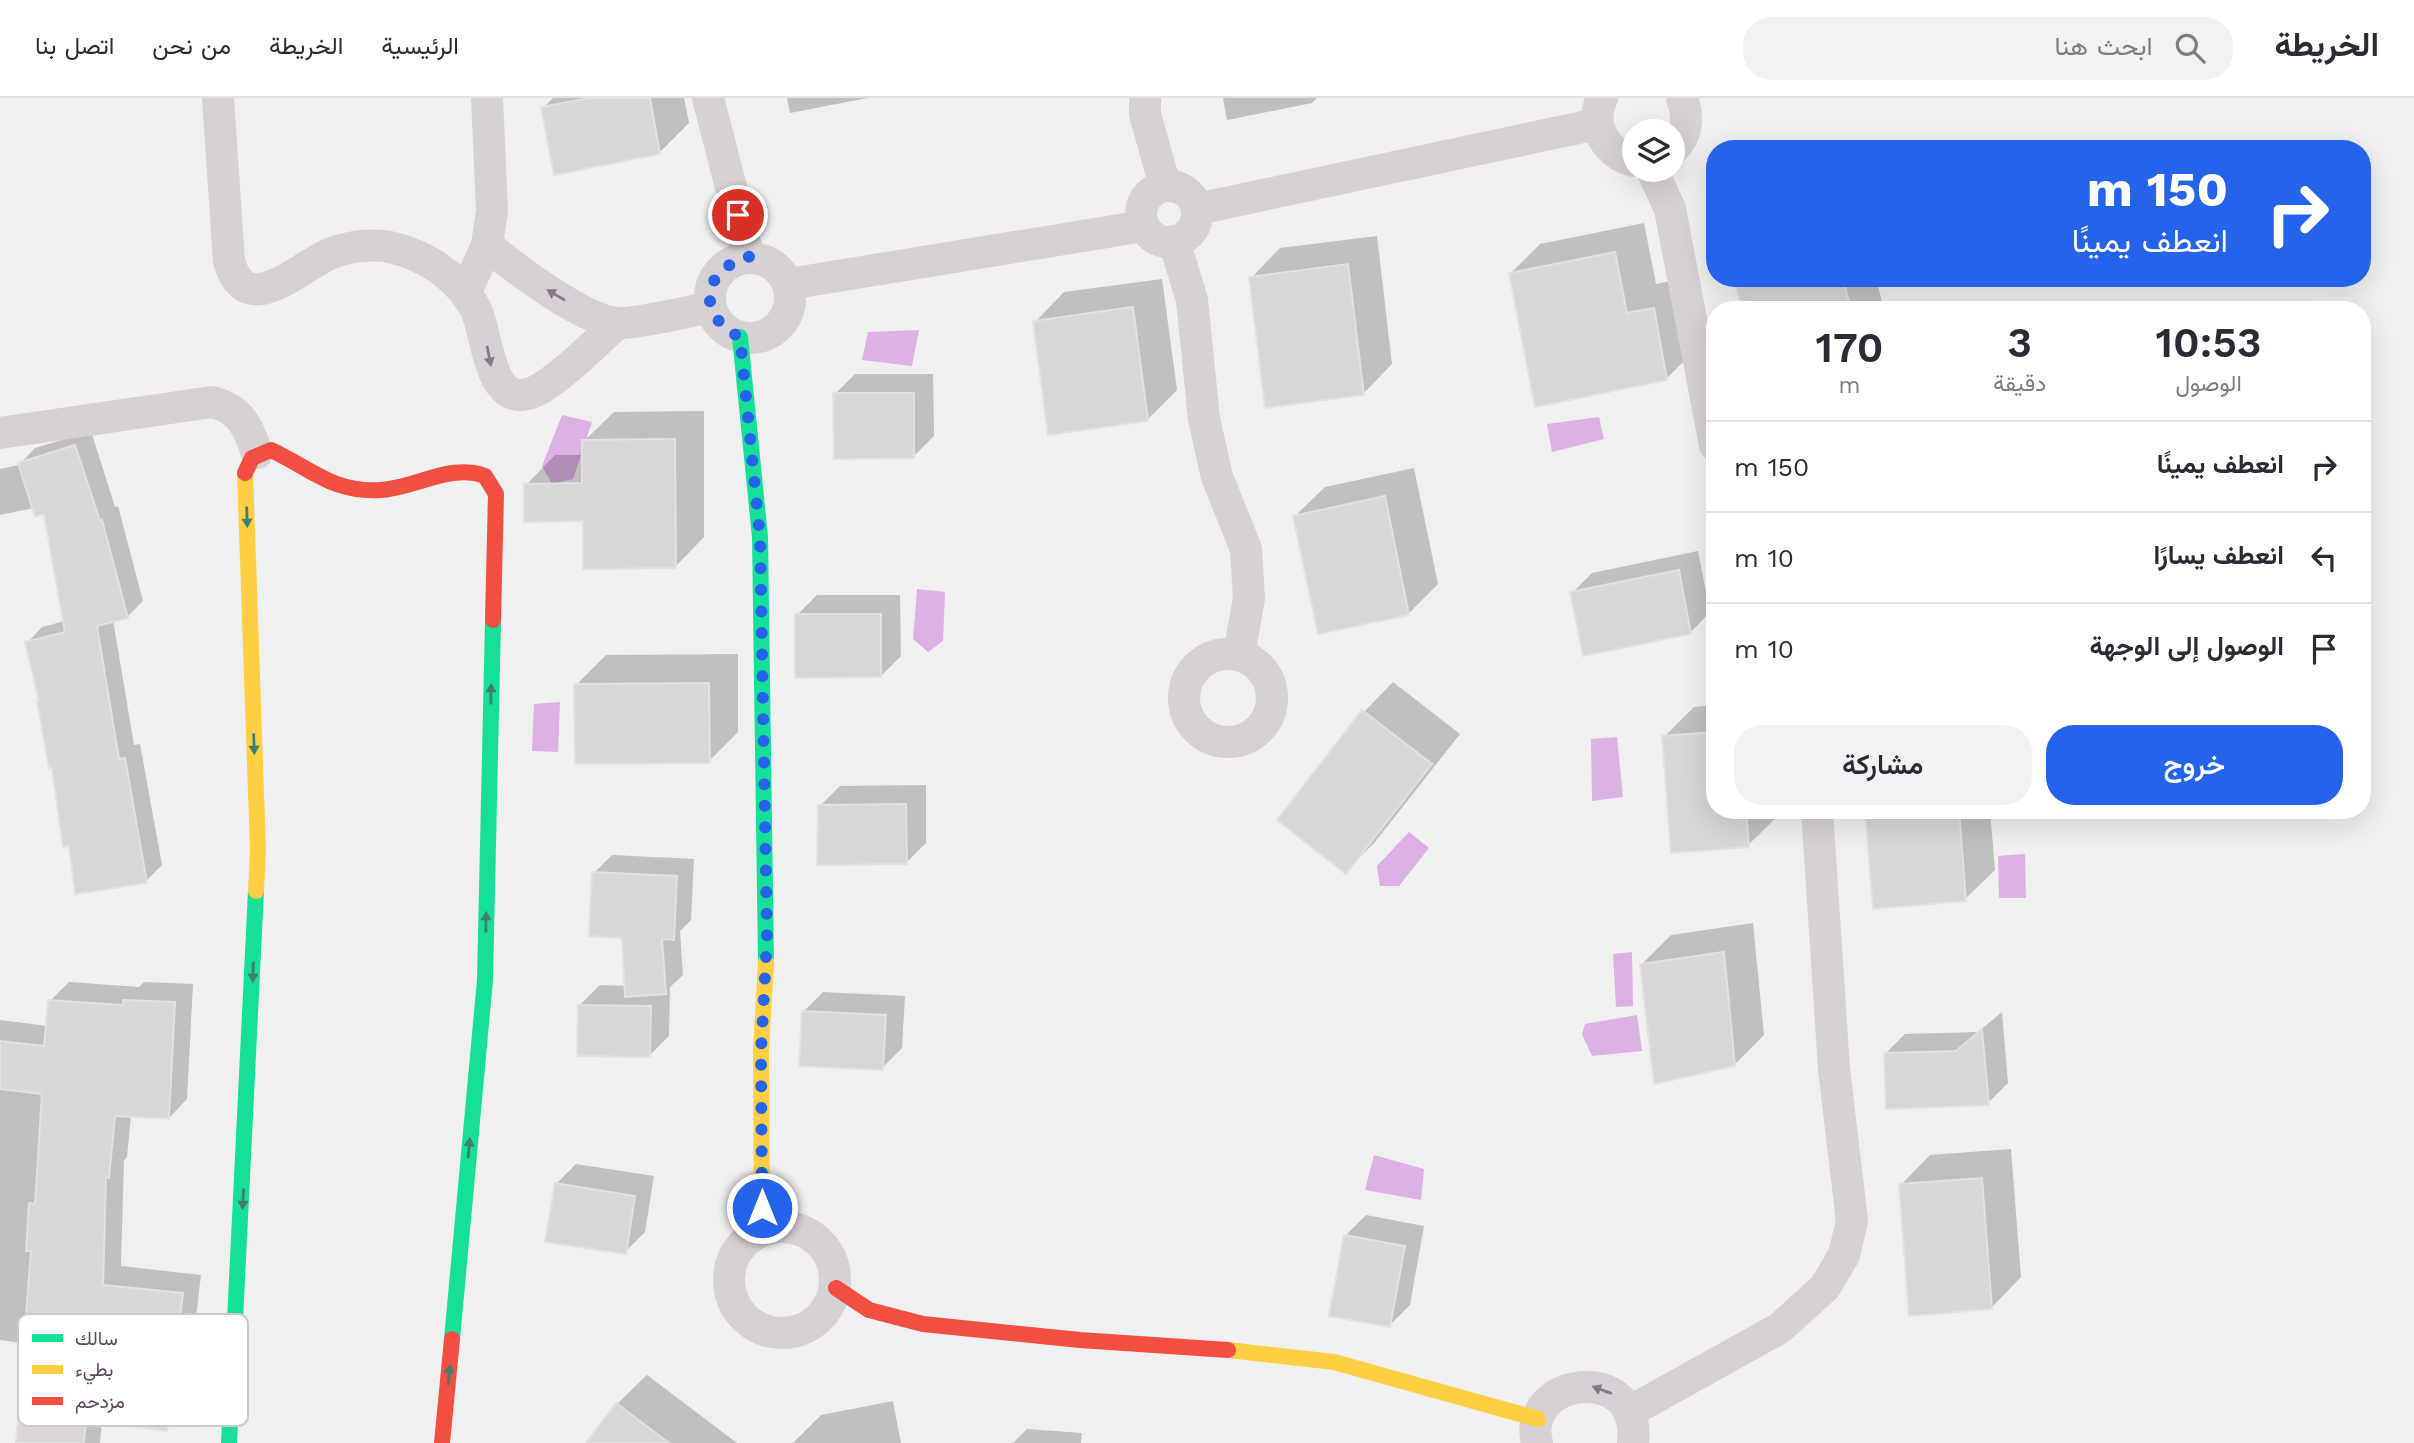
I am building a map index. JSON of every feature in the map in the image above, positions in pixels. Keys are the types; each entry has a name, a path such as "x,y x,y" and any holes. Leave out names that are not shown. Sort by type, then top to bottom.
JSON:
{"street":[{"path":"218,98 229,261 238,281 258,290 269,290 332,253 361,246 391,247 419,256 445,271 466,292 484,326 494,375 510,392 522,394 543,387 618,323 710,308"},
{"path":"466,292 487,245 492,211 487,98"},
{"path":"708,98 749,257"},
{"path":"1145,98 1145,114 1165,186"},
{"path":"1682,98 1687,111 1685,130"},
{"path":"1197,209 1600,111 1604,141 1615,153 1622,156"},
{"path":"1658,182 1670,209 1706,398"},
{"path":"1165,186 1186,191 1197,209 1192,230 1174,242 1151,236 1144,226 1141,214 1144,201 1165,186"},
{"path":"789,285 1144,226"},
{"path":"1174,242 1192,300 1203,419 1217,477 1246,549 1249,598 1239,654"},
{"path":"487,245 510,265 561,299 618,323"},
{"path":"749,257 766,260 780,270 789,285 791,302 785,318 774,331 757,338 740,337 724,330 710,308 711,287 718,272 732,261 749,257"},
{"path":"740,337 760,537 767,938 761,1051 762,1230"},
{"path":"0,433 212,402 239,414 247,426 257,453"},
{"path":"235,1314 258,851 245,477 250,460 257,453 271,450 306,472 342,486 381,490 419,484 465,469 476,471 485,476 496,494 485,979 442,1443"},
{"path":"1629,1412 1780,1328 1825,1287 1844,1255 1852,1221 1834,1069 1818,819"},
{"path":"785,1226 806,1231 824,1245 835,1265 836,1288 829,1307 815,1322 806,1327 777,1334 757,1328 736,1307 731,1298 728,1278 733,1258 745,1241 762,1230 785,1226"},
{"path":"836,1288 869,1310 923,1324 1080,1340 1249,1351 1334,1362 1538,1431 1548,1402 1563,1390 1582,1385 1601,1387 1618,1397 1629,1412 1634,1430 1633,1443"}],"shaded area":[{"path":"919,330 912,366 862,360 868,332"},
{"path":"562,415 592,422 573,479 552,484 542,466"},
{"path":"1599,417 1604,439 1552,452 1547,424"},
{"path":"917,589 945,592 943,641 928,652 913,639"},
{"path":"560,702 558,752 532,751 534,704"},
{"path":"1617,737 1623,797 1592,801 1591,739"},
{"path":"1409,832 1429,848 1399,886 1380,886 1377,866"},
{"path":"2025,854 2026,898 1999,898 1998,856"},
{"path":"1632,952 1633,1006 1616,1007 1613,954"},
{"path":"1637,1015 1642,1051 1592,1056 1582,1034 1585,1024"},
{"path":"1374,1155 1424,1169 1421,1200 1365,1190"}],"building":[{"path":"589,98 650,98 660,154 554,175 541,107"},
{"path":"1615,252 1627,313 1654,308 1667,380 1535,407 1509,273"},
{"path":"1348,264 1364,395 1265,408 1249,277"},
{"path":"1736,287 1845,287 1849,301 1740,301"},
{"path":"1133,307 1148,421 1048,435 1033,321"},
{"path":"833,393 914,393 914,458 834,459"},
{"path":"675,439 676,568 583,569 583,521 524,522 524,484 582,483 582,440"},
{"path":"75,445 100,521 102,520 128,618 97,626 119,759 125,758 147,883 75,894 69,846 63,847 52,768 49,768 39,701 25,642 65,632 44,514 35,517 18,463"},
{"path":"1385,496 1409,615 1318,634 1293,516"},
{"path":"1679,570 1691,634 1583,656 1570,592"},
{"path":"795,614 881,614 881,677 795,678"},
{"path":"709,683 710,763 575,764 574,684"},
{"path":"1362,710 1432,764 1346,874 1277,820"},
{"path":"1706,733 1706,819 1747,819 1749,847 1671,853 1662,736"},
{"path":"906,804 907,864 817,865 818,805"},
{"path":"1866,819 1960,819 1966,901 1873,909"},
{"path":"592,872 677,876 674,940 662,939 666,994 625,997 622,938 589,936"},
{"path":"1724,952 1735,1066 1654,1084 1640,964"},
{"path":"48,1000 123,1005 123,1000 175,1002 169,1119 115,1116 109,1178 106,1177 103,1285 183,1293 181,1314 26,1314 31,1251 26,1251 29,1203 35,1204 42,1094 0,1089 0,1041 44,1046"},
{"path":"578,1005 651,1006 650,1057 577,1056"},
{"path":"802,1011 886,1015 883,1070 799,1066"},
{"path":"1982,1029 1989,1105 1886,1109 1884,1053 1956,1051"},
{"path":"1982,1178 1992,1309 1909,1316 1899,1184"},
{"path":"555,1183 635,1196 626,1254 545,1242"},
{"path":"1344,1235 1405,1246 1390,1327 1329,1316"},
{"path":"616,1403 669,1443 586,1443"},
{"path":"18,1417 18,1426 85,1426 84,1443 16,1443"},
{"path":"130,1426 168,1426 167,1431"}],"traffic: fast":[{"path":"740,337 760,537 766,962"},
{"path":"452,1339 485,980 493,620"},
{"path":"235,1314 256,891"},
{"path":"229,1443 230,1426"}],"traffic: slow":[{"path":"245,473 258,851 256,891"},
{"path":"762,1230 761,1051 766,962"},
{"path":"1228,1350 1334,1362 1538,1419"}],"traffic: jam":[{"path":"245,473 252,458 271,450 323,478 349,488 363,490 393,488 459,472 485,476 496,494 493,620"},
{"path":"836,1288 869,1310 923,1324 1080,1340 1228,1350"},
{"path":"442,1443 452,1339"}],"route":[{"path":"738,215 749,257 732,261 718,272 711,287 709,302 724,330 740,337 760,537 767,938 761,1051 762,1208"}]}
